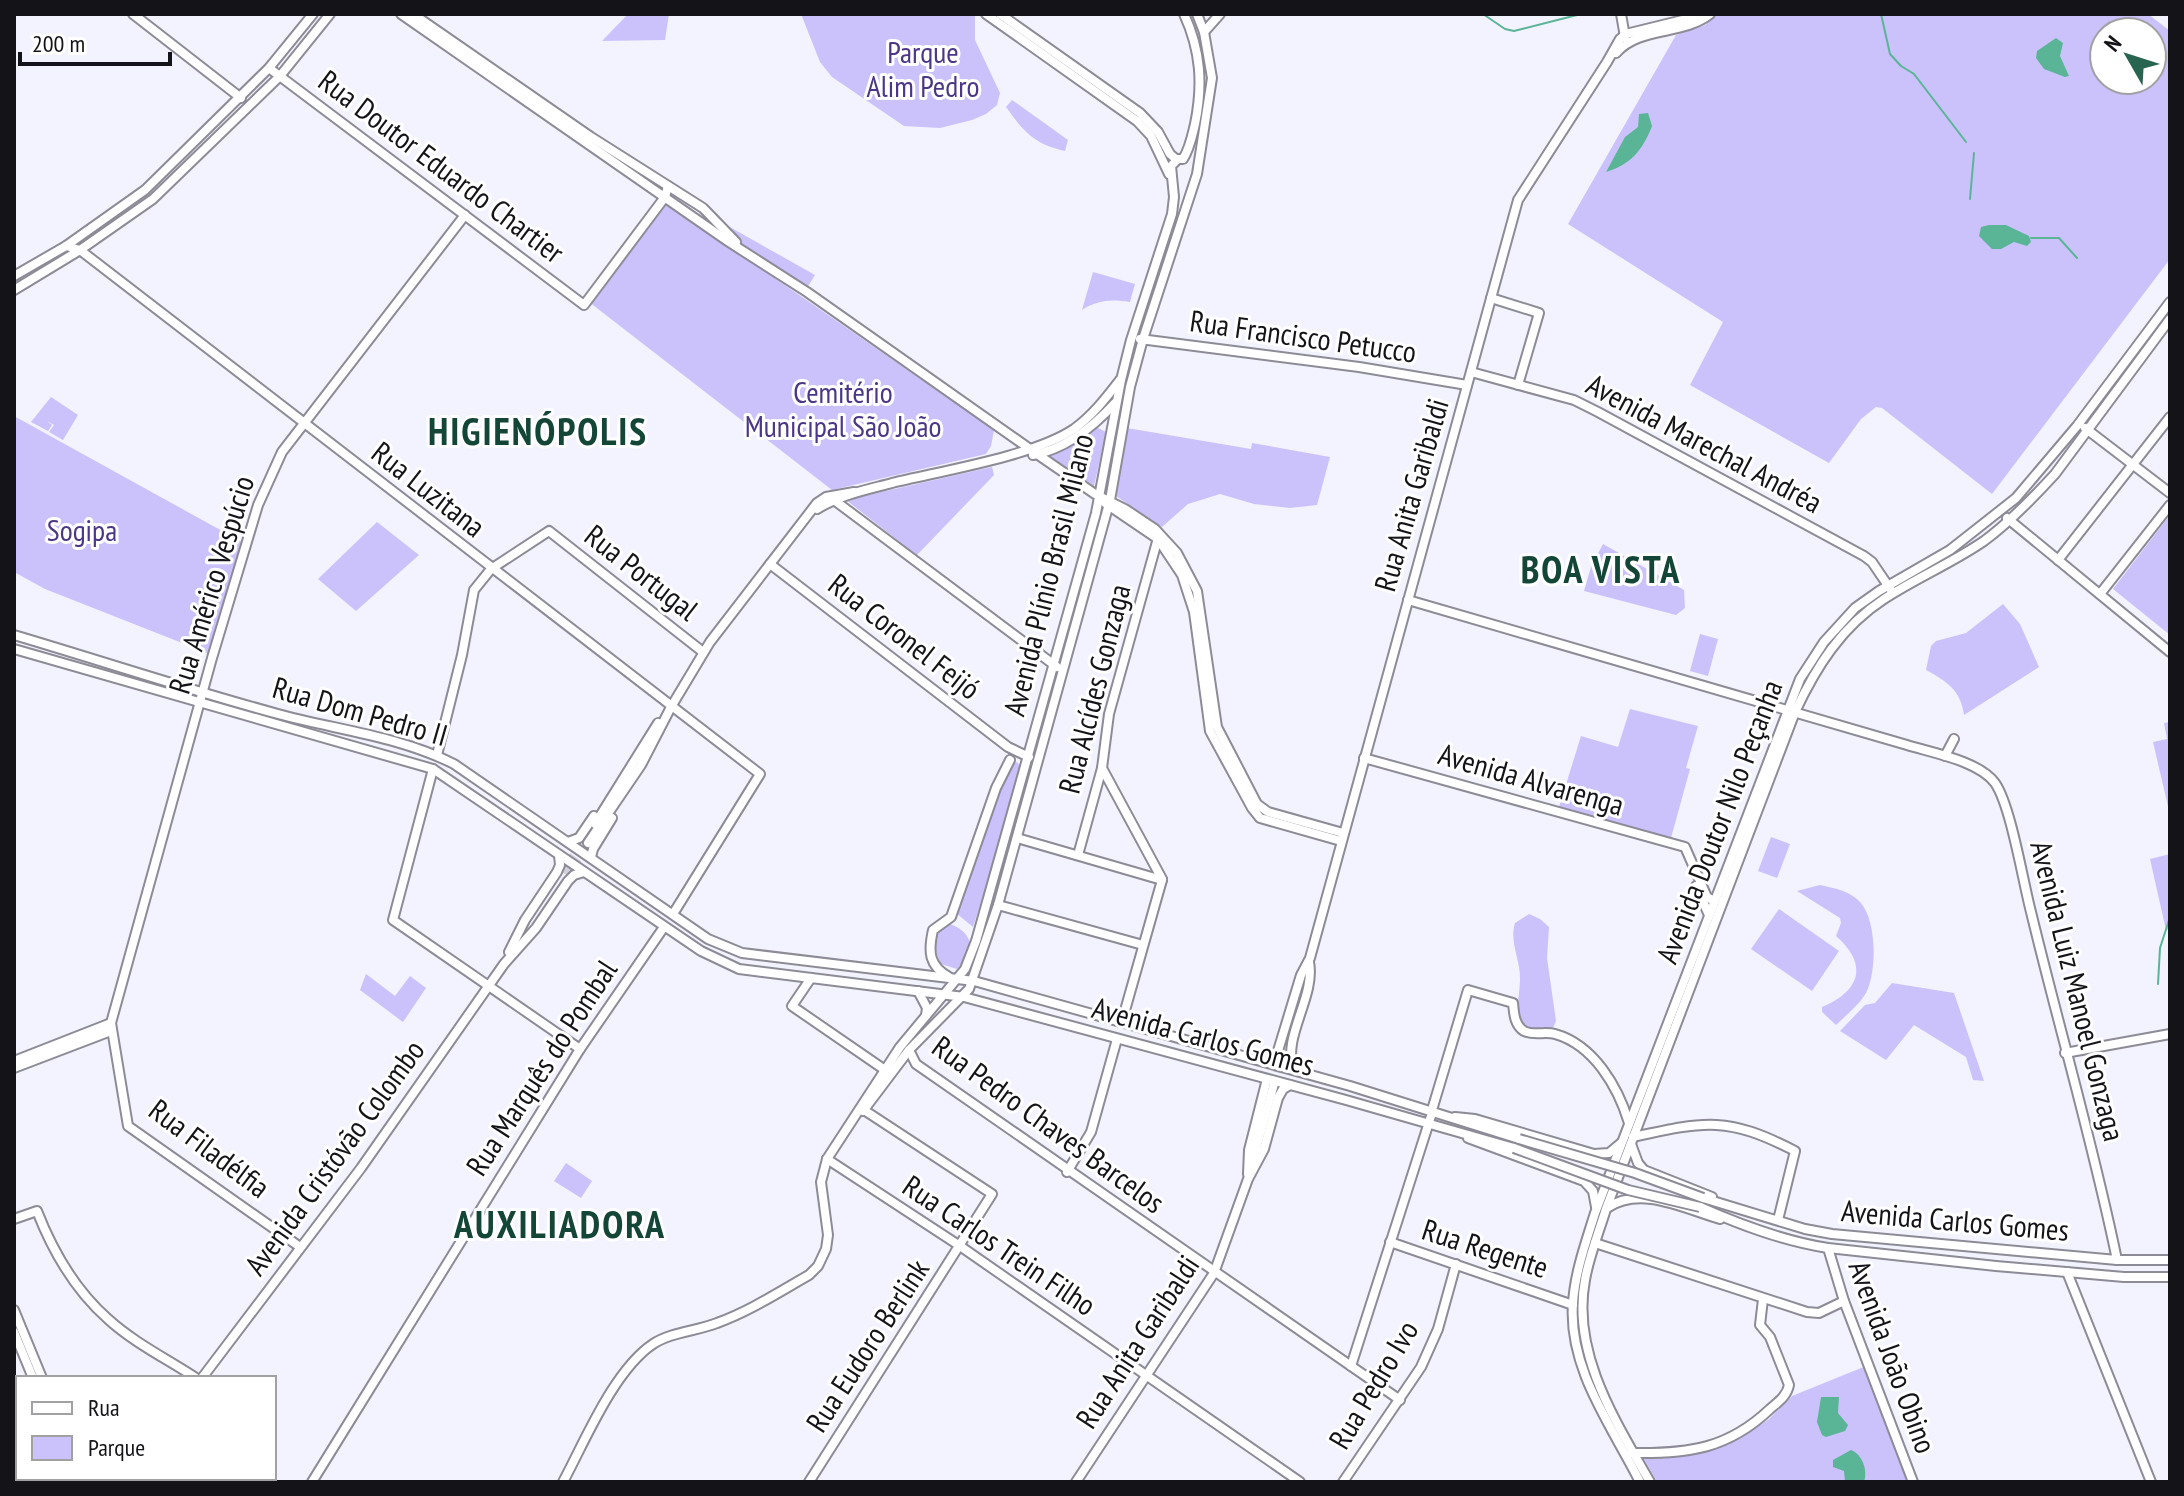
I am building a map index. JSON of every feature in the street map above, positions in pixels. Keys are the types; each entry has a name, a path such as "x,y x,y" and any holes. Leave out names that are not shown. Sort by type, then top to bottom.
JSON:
{"main road":[{"path":"133,14 241,98"},
{"path":"14,276 66,246 145,190 241,98 313,14"},
{"path":"14,290 80,250 153,199 280,76 330,14"},
{"path":"401,14 573,129 711,214 731,238 758,261"},
{"path":"413,14 729,242 807,292 1109,503 1138,516 1177,553 1197,591 1217,727 1257,804 1268,812 1342,837"},
{"path":"428,14 431,27"},
{"path":"986,14 1140,113 1158,132 1170,154 1190,161 1196,169"},
{"path":"1000,14 1015,30 1145,128 1172,178 1184,185 1194,180"},
{"name":"Avenida Plínio Brasil Milano","path":"563,1482 608,1397 651,1345 741,1313 809,1275 818,1266 828,1235 821,1182 827,1159 885,1070 954,978 965,969 976,941 1099,496 1131,340 1172,214 1171,166 1180,160 1192,138 1201,77 1198,55 1184,14"},
{"name":"Avenida Plínio Brasil Milano","path":"850,1122 864,1110 909,1050 964,997 974,981 998,905 1109,503 1130,387 1194,180 1212,87 1204,32 1197,14"},
{"path":"1204,32 1220,14"},
{"path":"1621,14 1626,34 1623,45"},
{"path":"1626,34 1691,18 1696,14"},
{"path":"1623,45 1692,25 1710,14"},
{"name":"Rua Anita Garibaldi","path":"1277,1063 1301,975 1309,961 1518,200 1626,34"},
{"name":"Rua Anita Garibaldi","path":"1607,62 1623,45"},
{"name":"Rua Doutor Eduardo Chartier","path":"269,68 584,305 665,197"},
{"path":"665,197 668,186"},
{"path":"711,214 729,242"},
{"name":"Rua Américo Vespúcio","path":"111,1027 201,698 258,505 282,452 465,215"},
{"name":"Rua Luzitana","path":"66,246 80,250 673,712 760,774 673,914"},
{"path":"1491,298 1539,313 1518,385"},
{"name":"Avenida Doutor Nilo Peçanha","path":"1890,590 2001,512 2041,472 2170,302"},
{"name":"Avenida Doutor Nilo Peçanha","path":"1650,1482 1618,1426 1595,1374 1582,1309 1584,1282 1630,1140 1725,896 1800,679 1824,642 1855,608 1962,555 2009,520 2055,474 2170,319"},
{"name":"Rua Francisco Petucco","path":"1131,340 1143,339 1359,367 1467,385"},
{"name":"Avenida Marechal Andréa","path":"1471,372 1574,400 1864,556 1872,562 1890,590"},
{"path":"630,776 641,765 673,712 703,652 817,503 826,497 1001,456 1054,440 1087,419 1121,380"},
{"path":"1001,456 1037,454 1077,436 1130,387"},
{"path":"2058,560 2170,417"},
{"path":"1092,423 1111,429"},
{"path":"2077,426 2088,430 2170,493"},
{"path":"1001,456 1007,447 1007,433"},
{"path":"806,518 834,500 854,492"},
{"path":"834,500 1053,666 1065,667"},
{"path":"2100,594 2170,505"},
{"path":"2001,512 2170,652"},
{"name":"Rua Portugal","path":"491,569 549,531 703,652"},
{"name":"Rua Alcídes Gonzaga","path":"1078,855 1102,768 1109,714 1159,537"},
{"name":"Rua Coronel Feijó","path":"770,564 1027,760"},
{"path":"437,755 471,598 491,569"},
{"name":"Avenida Luiz Manoel Gonzaga","path":"1408,600 1791,711 1983,771 2000,793 2065,1053 2099,1169 2117,1260"},
{"name":"Rua Dom Pedro II","path":"14,635 201,698 433,769 701,951 739,969 811,978"},
{"name":"Rua Dom Pedro II","path":"14,649 201,698 384,739 437,755 708,939 742,953 954,978"},
{"name":"Avenida Doutor Nilo Peçanha","path":"1640,1482 1578,1355 1570,1302 1595,1213 1630,1140 1629,1124 1791,711"},
{"path":"568,842 579,838 650,737 673,712"},
{"path":"586,842 630,776 650,737"},
{"path":"1949,758 1954,739"},
{"path":"954,978 939,971 933,964 929,952 933,930 951,917 991,802 1010,760 1008,747"},
{"name":"Avenida Alvarenga","path":"1364,758 1681,846 1696,881"},
{"path":"1010,760 1027,760 1036,768"},
{"path":"591,857 637,778 641,765"},
{"path":"1102,768 1162,880 1122,1021"},
{"path":"433,769 393,920 580,1049"},
{"path":"1017,838 1162,880"},
{"name":"Avenida Cristóvão Colombo","path":"203,1376 361,1168 489,986 517,944 525,920 557,872 559,855"},
{"name":"Avenida Cristóvão Colombo","path":"517,944 536,928 568,881 584,872"},
{"path":"517,944 565,873"},
{"path":"1696,881 1707,897 1714,901 1725,896"},
{"path":"1696,881 1709,915"},
{"path":"998,905 1143,945"},
{"name":"Rua Marquês do Pombal","path":"312,1482 580,1049 664,927"},
{"name":"Rua Anita Garibaldi","path":"1294,1070 1291,1051 1312,977 1309,961"},
{"path":"811,978 792,1006 885,1070"},
{"name":"Avenida Carlos Gomes","path":"811,978 964,997 1270,1081 1431,1117 1475,1119 1578,1151 1609,1153 1630,1140 1638,1163 1657,1176 1738,1209"},
{"name":"Avenida Carlos Gomes","path":"954,978 1277,1063 1431,1117 1449,1129 1584,1181 1596,1199 1595,1213"},
{"path":"1351,1366 1431,1117 1468,990 1513,1003 1515,1019 1525,1031 1554,1033 1596,1060 1623,1104 1629,1124"},
{"path":"917,991 925,1001 926,1015"},
{"path":"14,1068 31,1058 111,1027"},
{"name":"Rua Filadélfia","path":"111,1027 128,1126 300,1247"},
{"path":"2065,1053 2170,1034"},
{"path":"1067,1172 1091,1132 1117,1039"},
{"name":"Rua Pedro Chaves Barcelos","path":"909,1050 916,1064 1067,1172 1400,1400"},
{"path":"14,1061 31,1058"},
{"name":"Rua Anita Garibaldi","path":"1248,1179 1249,1150 1270,1081"},
{"name":"Rua Anita Garibaldi","path":"1076,1482 1214,1273 1248,1179 1264,1149 1278,1098 1283,1089 1290,1085"},
{"path":"1623,1104 1637,1104"},
{"name":"Rua Eudoro Berlink","path":"809,1482 992,1194 864,1110"},
{"name":"Avenida Carlos Gomes","path":"1454,1117 1628,1190 1738,1209 1832,1234 2117,1260 2170,1260"},
{"path":"1630,1140 1686,1125 1707,1123 1744,1127 1795,1151 1778,1220"},
{"name":"Avenida Carlos Gomes","path":"1449,1129 1635,1173 1740,1224"},
{"path":"1571,1175 1582,1163 1578,1151"},
{"name":"Rua Carlos Trein Filho","path":"827,1159 960,1246 1300,1482"},
{"path":"1649,1198 1651,1183 1657,1176"},
{"name":"Avenida Carlos Gomes","path":"1606,1209 1629,1198 1649,1198 1802,1244 1828,1248 1907,1259 2170,1277"},
{"path":"14,1219 37,1211 52,1248 93,1305 117,1326 193,1376"},
{"name":"Rua Regente","path":"1390,1242 1570,1302"},
{"path":"1595,1243 1807,1312 1819,1313 1844,1301"},
{"name":"Avenida João Obino","path":"1828,1248 1844,1301 1913,1482"},
{"name":"Rua Pedro Ivo","path":"1343,1482 1421,1367 1438,1329 1456,1264"},
{"path":"2067,1272 2151,1482"},
{"path":"1619,1443 1634,1453 1704,1449 1734,1438 1761,1418 1788,1391 1770,1337 1760,1325 1763,1299"},
{"path":"14,1310 41,1376"},
{"path":"14,1332 32,1376"},
{"path":"1593,1391 1590,1377 1595,1374"}],"green space":[{"path":"628,14 669,14 665,40 602,41"},
{"name":"Parque Alim Pedro","path":"801,14 975,14 975,40 1000,93 997,105 972,120 940,128 904,126 832,77 820,62"},
{"path":"1716,14 2148,14 2151,16 2088,16 2088,96 2168,96 2168,29 2170,31 2170,259 1992,494 1882,408 1876,407 1861,419 1829,463 1690,385 1723,322 1568,224 1676,35 1705,25"},
{"path":"1012,100 1068,140 1065,151 1037,141 1024,130 1006,107"},
{"name":"Cemitério Municipal São João","path":"665,202 994,430 986,454 832,490 589,302"},
{"path":"728,226 815,275 807,288 735,240"},
{"path":"1093,272 1135,284 1130,302 1105,301 1082,310"},
{"path":"51,397 78,415 63,440 49,432 54,425 47,421 52,425 48,431 31,422"},
{"name":"Sogipa","path":"14,416 242,542 210,654 45,589 14,572"},
{"path":"1096,427 1106,432 1094,486 1047,454 1074,444"},
{"path":"1127,428 1251,449 1252,443 1330,457 1317,505 1290,508 1254,504 1220,494 1188,504 1162,527 1116,496"},
{"path":"992,467 994,475 917,555 846,500"},
{"path":"2170,515 2170,635 2113,589"},
{"path":"377,522 419,555 356,611 318,579"},
{"path":"1603,544 1684,590 1685,608 1676,615 1584,591 1591,567"},
{"path":"2003,604 2020,624 2039,667 1964,715 1960,699 1951,687 1926,670 1931,646 1936,641 1966,633"},
{"path":"1700,634 1718,639 1708,676 1690,671"},
{"path":"1630,709 1698,726 1671,838 1559,807 1581,736 1618,747"},
{"path":"2170,722 2170,815 2153,742 2167,739 2164,723"},
{"path":"1017,762 1023,770 973,927 956,913 1002,780 1010,765"},
{"path":"1771,837 1790,844 1777,878 1758,871"},
{"path":"2170,854 2170,929 2166,930 2150,859"},
{"path":"1820,885 1842,890 1860,902 1870,921 1874,946 1870,984 1866,993 1836,1025 1822,1012 1822,1007 1835,1001 1852,985 1856,967 1853,957 1836,936 1840,918 1797,891"},
{"path":"1779,909 1839,951 1812,991 1751,949"},
{"path":"1529,914 1549,927 1547,958 1556,1021 1552,1030 1527,1029 1518,1018 1520,974 1514,930 1515,923"},
{"path":"950,924 964,933 970,944 968,956 957,969 941,964 936,953 937,935"},
{"path":"366,974 395,996 410,976 426,988 403,1022 360,990"},
{"path":"1892,983 1954,993 1984,1081 1973,1080 1966,1057 1914,1025 1886,1060 1840,1031 1865,1005 1875,1003"},
{"path":"566,1163 592,1181 581,1198 554,1181"},
{"path":"1866,1366 1907,1482 1657,1482 1641,1454 1709,1450 1740,1437 1768,1420 1792,1396"}],"shaded area":[{"path":"2056,38 2063,43 2060,56 2069,76 2044,69 2036,58 2037,51"},
{"path":"1648,113 1652,126 1640,149 1629,161 1606,172 1625,137 1638,127 1639,114"},
{"path":"2006,225 2029,236 2031,242 2027,246 2014,242 2001,249 1992,249 1979,236 1981,227"},
{"path":"1821,1397 1839,1397 1838,1413 1848,1425 1845,1431 1826,1437 1822,1435 1817,1422"},
{"path":"1851,1450 1864,1464 1864,1482 1845,1482 1844,1471 1833,1467 1833,1460"}],"waterway":[{"path":"1483,14 1505,29 1514,31 1581,14"},
{"path":"1881,14 1890,54 1914,74 1966,142"},
{"path":"1970,199 1974,153"},
{"path":"2031,238 2059,238 2077,258"},
{"path":"2158,984 2160,948 2170,917"}],"tunnel":[{"path":"562,872 584,840"},
{"path":"567,875 578,859"},
{"path":"1274,1084 1280,1061"}],"district":[{"name":"HIGIENÓPOLIS","path":"538,432"},
{"name":"BOA VISTA","path":"1601,570"},
{"name":"AUXILIADORA","path":"560,1225"}]}
